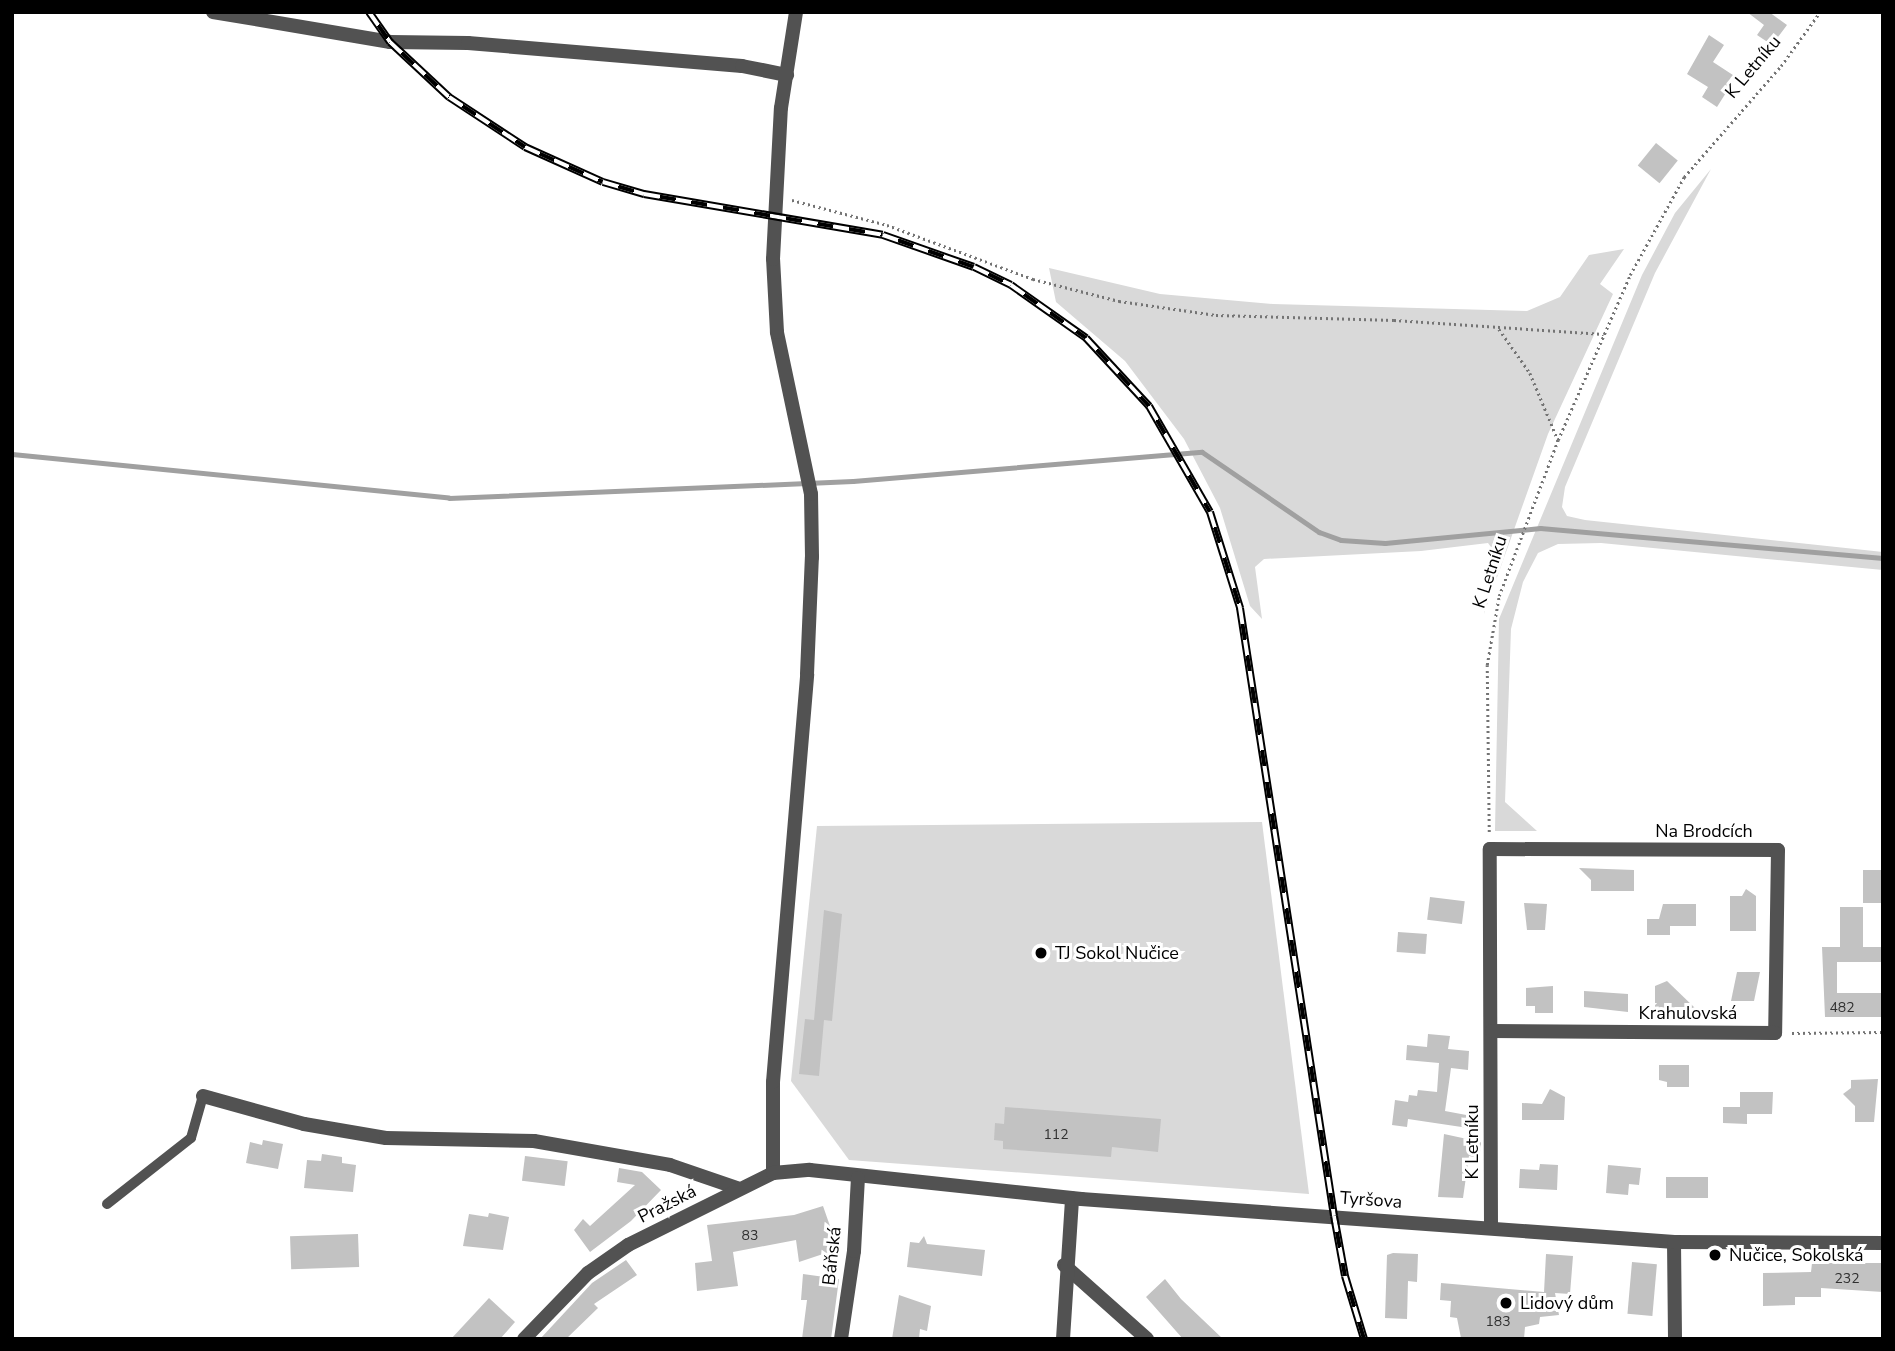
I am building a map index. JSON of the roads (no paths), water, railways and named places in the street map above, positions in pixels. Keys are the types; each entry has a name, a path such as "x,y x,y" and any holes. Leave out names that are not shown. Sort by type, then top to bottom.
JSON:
{"street":[{"path":"213,12 390,42 468,43 742,66 787,75"},
{"path":"773,1173 772,1082 807,674 811,494 777,332 775,195 796,12"},
{"name":"K Letníku","path":"1490,849 1491,1227"},
{"name":"Na Brodcích","path":"1490,849 1778,850 1775,1032"},
{"name":"Krahulovská","path":"1492,1031 1775,1032"},
{"path":"203,1096 304,1124 386,1138 534,1141 670,1165 737,1188"},
{"name":"Pražská","path":"524,1339 606,1259 737,1188 773,1173 810,1170 858,1178"},
{"name":"Tyršova","path":"858,1178 1072,1198 1674,1242 1883,1243"},
{"name":"Báňská","path":"841,1339 854,1251 858,1178"},
{"path":"1063,1339 1064,1265 1072,1198"},
{"path":"1674,1242 1675,1339"},
{"path":"1064,1265 1147,1339"}],"lane":[{"path":"107,1204 191,1138 203,1096"}],"waterway":[{"path":"12,454 449,498 853,481 1202,452 1319,532 1341,540 1385,543 1540,528 1883,558"}],"railway":[{"path":"369,12 390,42 449,97 525,147 603,182 644,194 883,235 974,267 1011,285 1086,338 1149,406 1210,512 1240,608 1334,1216 1345,1276 1364,1339"}],"place":[{"name":"TJ Sokol Nučice","path":"1041,953"},
{"name":"Nučice, Sokolská","path":"1715,1255"},
{"name":"Lidový dům","path":"1506,1303"}]}
